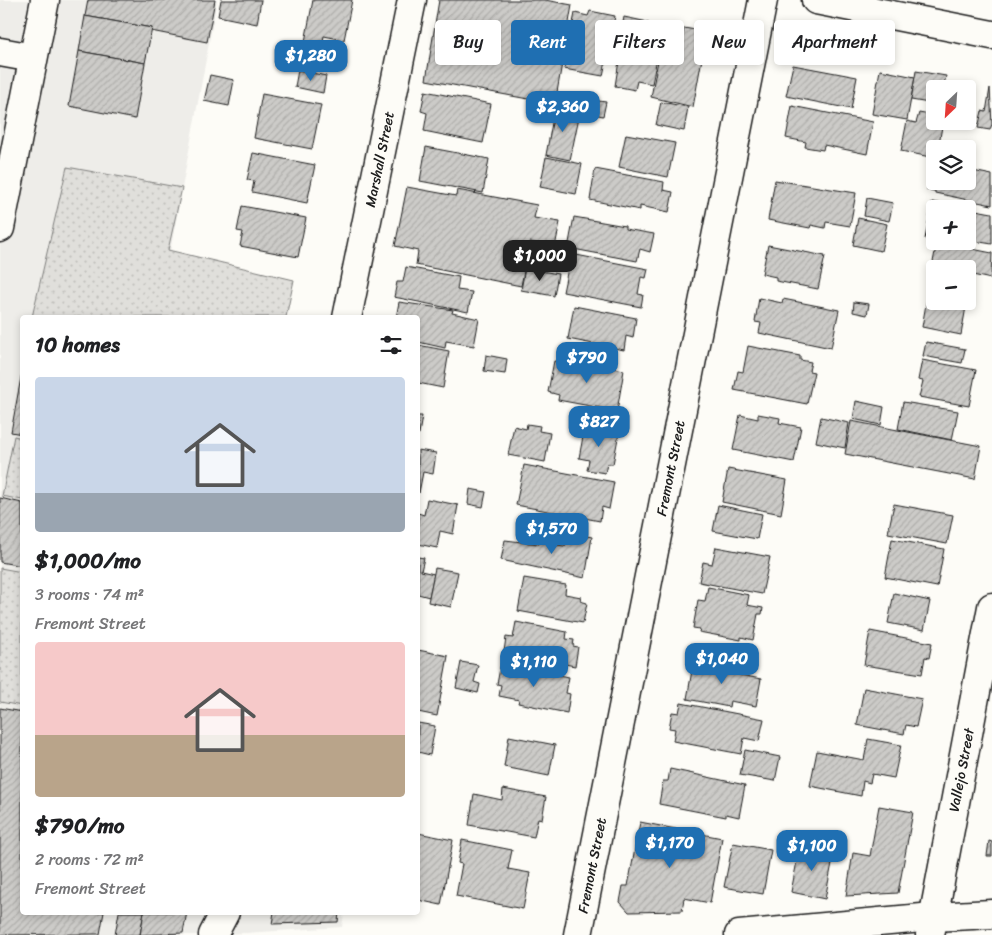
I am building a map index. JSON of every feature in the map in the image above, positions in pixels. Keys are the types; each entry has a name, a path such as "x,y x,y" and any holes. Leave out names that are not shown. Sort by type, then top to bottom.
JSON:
{"street":[{"path":"0,228 45,0"},
{"name":"Marshall Street","path":"349,315 412,0"},
{"name":"Fremont Street","path":"578,935 763,0"},
{"path":"816,0 992,35"},
{"path":"0,52 33,58"},
{"name":"Vallejo Street","path":"931,926 992,607"},
{"path":"739,935 931,926 992,914"},
{"path":"213,935 223,915"}],"shaded area":[{"path":"0,0 217,0 158,315 20,315 20,915 344,915 342,927 211,935 0,935"},
{"path":"67,167 182,188 168,250 294,280 286,315 32,315"},
{"path":"14,436 20,438 20,500 2,496"},
{"path":"0,568 20,572 20,706 0,702"}],"building":[{"path":"88,0 215,0 207,42 151,31 152,28 85,16"},
{"path":"221,0 261,0 257,24 218,16"},
{"path":"313,0 352,0 344,40 324,36 321,50 304,47"},
{"path":"439,0 545,0 572,5 569,20 511,20 511,65 562,65 555,104 426,80 435,25 435,65 501,65 501,20 436,20"},
{"path":"590,11 615,16 614,20 595,20 595,65 605,65 603,76 564,69 565,65 585,65 585,20 574,20 575,13 588,16"},
{"path":"85,16 152,28 145,63 79,51"},
{"path":"624,17 638,20 623,20"},
{"path":"684,28 694,30 694,65 701,65 693,107 651,97 657,65 684,65"},
{"path":"79,51 145,63 135,119 69,106"},
{"path":"618,65 656,65 652,84 637,81 635,90 615,86"},
{"path":"793,65 857,77 851,109 786,96"},
{"path":"298,70 326,76 323,93 295,87"},
{"path":"880,70 915,77 907,120 872,114"},
{"path":"916,71 946,76 945,80 926,80 926,102 911,100"},
{"path":"210,75 234,80 229,106 204,101"},
{"path":"990,88 992,124 990,130 978,128 982,111 986,112"},
{"path":"425,91 491,104 483,143 424,131 427,113 421,111"},
{"path":"262,94 321,105 312,149 254,138"},
{"path":"591,100 606,102 603,116 589,113"},
{"path":"661,102 688,107 684,131 656,125"},
{"path":"792,106 873,122 867,154 824,145 823,150 805,147 806,142 786,138"},
{"path":"555,107 580,112 570,160 546,155"},
{"path":"919,113 926,114 926,130 941,130 940,140 926,140 926,156 901,151 907,121 916,123"},
{"path":"626,134 675,143 668,177 619,167"},
{"path":"426,147 489,159 483,193 420,181"},
{"path":"253,153 315,165 307,203 252,192 254,181 247,180"},
{"path":"546,157 582,164 576,194 540,187"},
{"path":"595,169 664,182 663,190 673,192 669,212 640,206 640,210 590,200"},
{"path":"976,172 992,175 992,205 976,202 976,200 935,193 935,191 927,190 976,190"},
{"path":"775,180 856,193 850,226 826,222 825,228 811,225 810,228 768,220"},
{"path":"407,187 456,196 457,190 537,205 534,218 560,222 555,247 530,242 521,286 416,265 418,251 395,246"},
{"path":"867,198 893,203 889,221 864,216"},
{"path":"242,206 306,218 298,257 240,246 243,232 237,231"},
{"path":"976,210 992,213 992,244 976,241"},
{"path":"574,217 625,226 625,229 654,234 650,252 640,249 637,261 568,248"},
{"path":"858,218 887,224 881,251 853,245"},
{"path":"768,245 825,256 818,289 776,281 776,277 762,274"},
{"path":"935,250 976,250 992,253 991,279 976,276 976,260 933,260"},
{"path":"571,254 648,269 646,278 641,277 638,294 643,295 641,307 563,292"},
{"path":"406,267 459,277 457,290 472,292 468,312 394,297 397,282 403,282"},
{"path":"525,268 558,274 554,296 521,290"},
{"path":"759,298 782,303 783,299 839,310 831,348 759,333 761,323 755,322"},
{"path":"399,302 453,310 452,313 479,319 474,346 446,341 445,348 420,342 420,315 397,315"},
{"path":"854,302 869,304 867,315 853,312"},
{"path":"926,304 926,310 965,310 961,335 922,327"},
{"path":"574,306 636,318 633,338 626,336 624,350 568,339"},
{"path":"926,342 965,349 962,363 923,356"},
{"path":"420,345 449,351 443,388 420,383"},
{"path":"748,346 800,356 800,360 811,362 809,371 814,372 807,404 734,390 738,371 743,372"},
{"path":"486,355 507,359 505,374 484,371"},
{"path":"567,359 624,370 617,411 558,400 559,395 548,392 554,361 566,363"},
{"path":"922,360 976,370 969,406 919,397 923,381 918,380"},
{"path":"20,383 20,434 11,432"},
{"path":"856,401 884,407 881,425 853,419"},
{"path":"903,402 958,411 952,440 898,429"},
{"path":"758,414 780,418 779,423 801,427 794,462 733,450 740,415 758,419"},
{"path":"821,417 849,423 845,448 816,442"},
{"path":"851,421 981,446 975,479 845,454"},
{"path":"527,424 540,426 539,431 550,433 545,462 508,455 514,426 526,429"},
{"path":"585,426 619,433 613,464 607,464 605,473 587,470 589,460 579,458"},
{"path":"420,450 436,453 433,474 423,472 420,488"},
{"path":"524,465 614,482 609,509 602,507 600,521 516,505"},
{"path":"728,469 787,480 781,514 722,502"},
{"path":"470,489 486,492 483,507 468,504"},
{"path":"0,498 20,503 20,566 0,562"},
{"path":"427,499 458,505 453,534 440,531 437,548 420,544 420,514 424,515"},
{"path":"894,504 953,515 947,544 888,533"},
{"path":"718,505 762,514 757,539 713,531"},
{"path":"567,532 592,537 585,578 501,560 505,540 539,544 540,538 557,541 556,545 565,546"},
{"path":"892,539 944,549 937,587 885,577"},
{"path":"716,547 770,557 762,594 699,582 703,562 712,564"},
{"path":"420,557 424,558 421,571 434,574 429,597 420,595"},
{"path":"435,568 458,572 451,607 428,602"},
{"path":"524,578 566,585 565,594 581,597 580,601 587,603 583,623 518,611"},
{"path":"708,587 749,595 747,605 763,608 762,614 758,614 753,640 741,637 741,640 699,632 700,629 693,628 698,600 705,601"},
{"path":"894,593 930,601 924,630 888,623"},
{"path":"516,622 567,632 566,639 574,640 573,646 578,647 575,666 504,652 506,637 513,638"},
{"path":"870,631 932,643 929,658 925,657 922,674 864,665"},
{"path":"420,650 448,656 437,716 420,712"},
{"path":"694,659 736,668 735,674 761,679 756,706 730,701 729,707 687,699"},
{"path":"461,662 478,665 474,682 480,684 478,693 456,688"},
{"path":"501,663 569,677 566,693 570,694 567,713 518,703 519,700 499,696 501,685 497,684"},
{"path":"864,688 922,699 916,727 906,725 904,734 857,725"},
{"path":"681,703 764,719 759,741 744,738 741,754 673,741 675,729 669,728 672,712 679,713"},
{"path":"0,708 20,712 20,915 103,915 100,934 0,935"},
{"path":"420,723 435,726 430,755 420,752"},
{"path":"509,736 555,745 549,776 504,767"},
{"path":"868,739 901,745 894,778 872,774 870,783 863,781 861,796 810,786 817,751 864,760"},
{"path":"745,750 780,757 775,781 740,775"},
{"path":"670,769 745,785 739,817 726,814 726,817 659,804 663,781 668,781"},
{"path":"503,789 546,797 542,819 538,818 534,837 469,825 474,794 502,800"},
{"path":"879,806 913,812 898,893 846,896 853,853 870,856"},
{"path":"640,822 722,838 710,903 684,898 682,911 629,912 620,902 623,886 628,886"},
{"path":"420,833 453,840 441,905 420,900"},
{"path":"462,840 512,850 508,869 530,873 523,909 456,896 462,864 458,863"},
{"path":"989,841 992,842 992,856 987,856"},
{"path":"733,843 771,850 763,894 724,887"},
{"path":"800,846 834,853 825,899 791,892"},
{"path":"118,915 143,915 140,935 115,935"},
{"path":"143,915 186,915 183,933 140,935"},
{"path":"274,915 339,915 338,922 272,924"}]}
